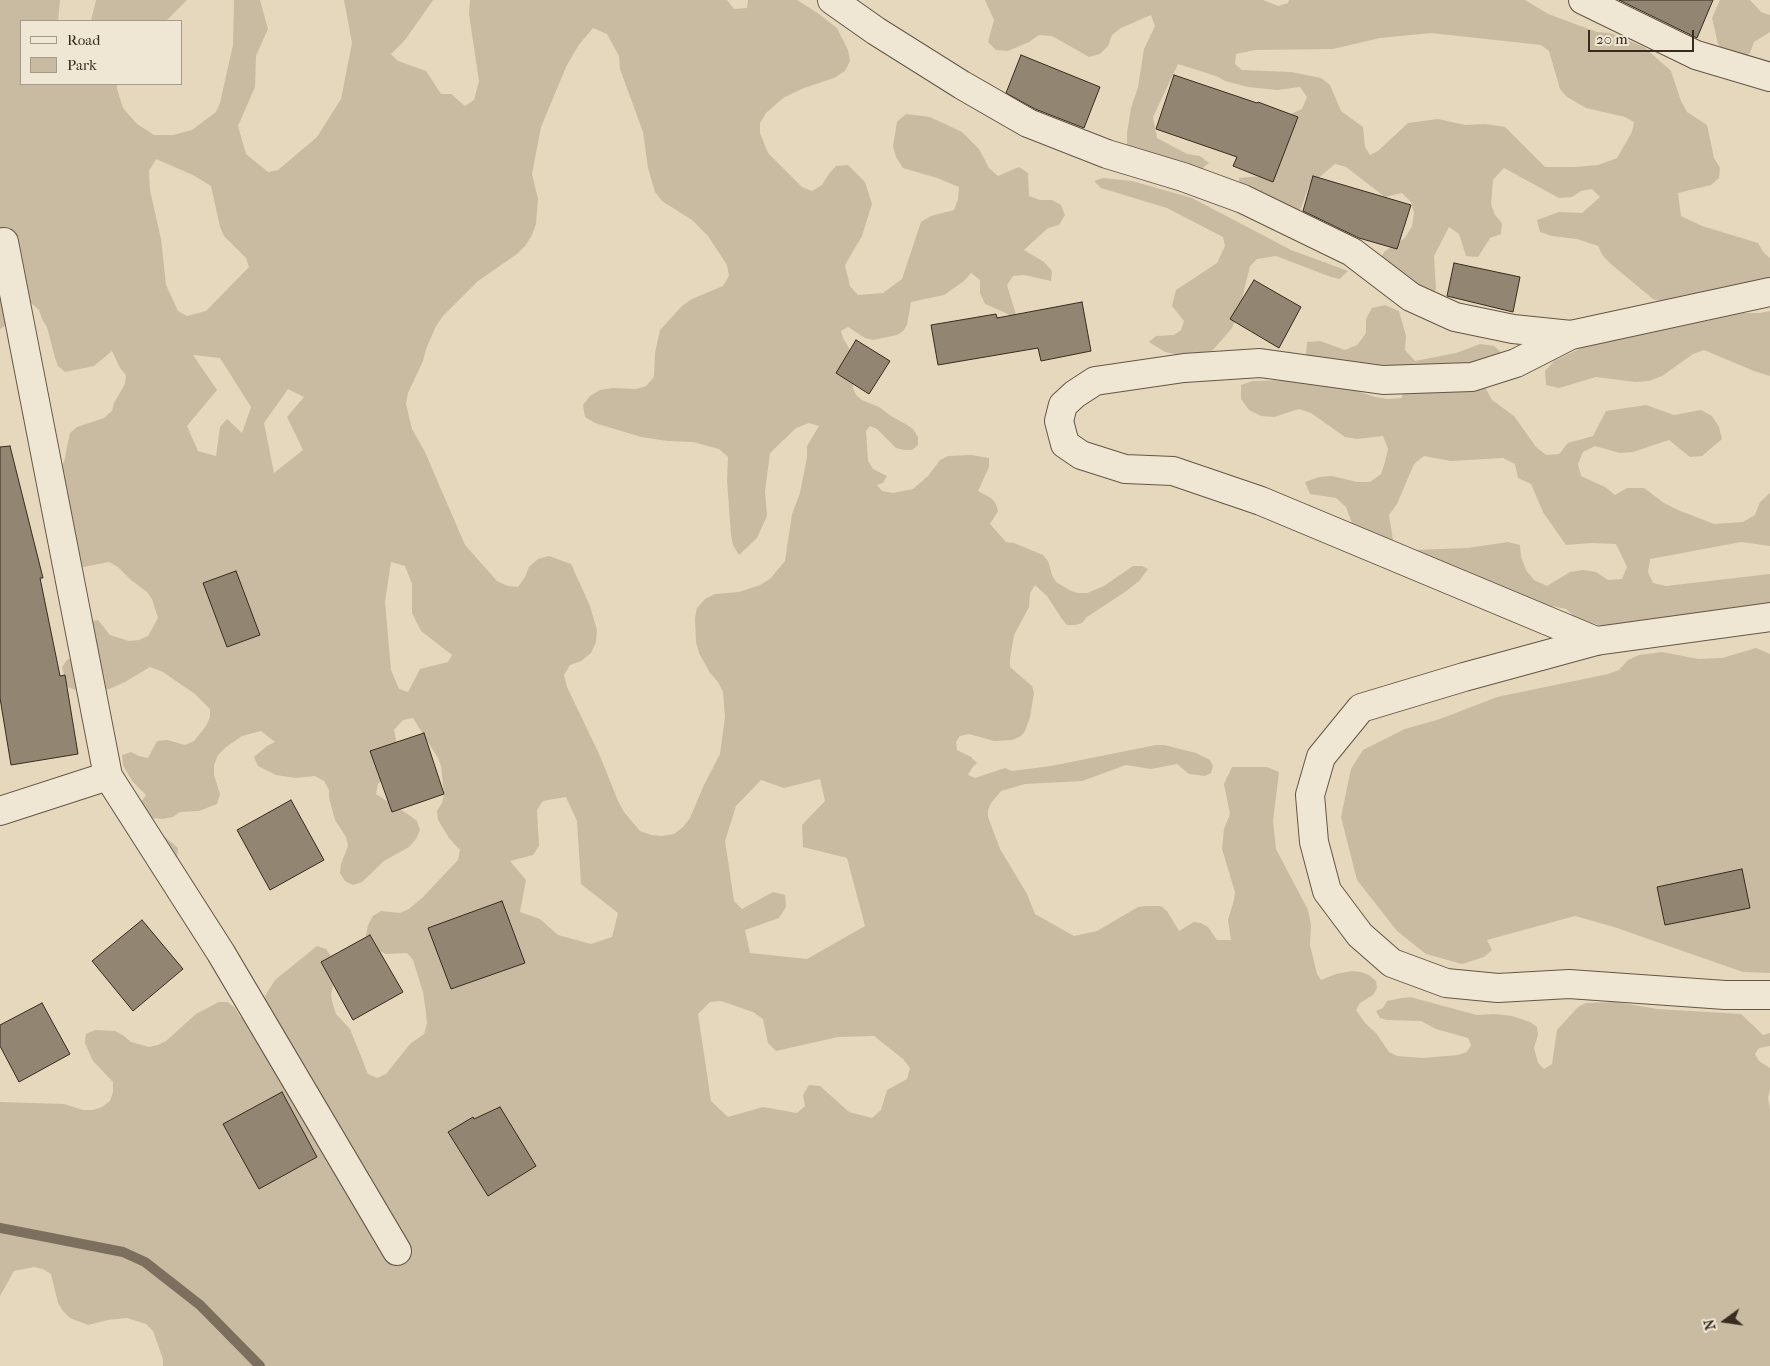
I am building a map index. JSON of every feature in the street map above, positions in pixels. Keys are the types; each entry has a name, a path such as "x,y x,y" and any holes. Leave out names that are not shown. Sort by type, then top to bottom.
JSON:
{"street":[{"path":"832,0 876,31 962,85 1028,123 1107,154 1183,177 1243,199 1352,252 1411,297 1455,317 1514,329 1571,335"},
{"path":"1583,0 1696,55 1770,77"},
{"path":"4,242 108,776 221,953 397,1251"},
{"path":"1596,641 1261,501 1173,471 1125,469 1081,455 1065,444 1059,421 1063,406 1075,394 1095,381 1184,368 1260,364 1383,380 1472,377 1516,363 1571,335 1770,292"},
{"path":"1770,617 1596,641 1464,677 1361,708 1321,757 1310,795 1314,842 1327,891 1360,935 1392,962 1446,983 1498,988 1570,984 1725,996 1770,995"},
{"path":"0,811 108,776"}],"green space":[{"path":"0,0 60,0 58,20 20,20 20,85 117,85 123,108 137,124 154,135 173,135 192,130 216,112 220,103 233,45 234,0 260,0 268,29 256,56 255,87 238,126 246,154 268,172 278,170 317,137 341,99 352,43 344,0 433,0 405,40 391,54 398,61 426,71 441,94 451,94 465,106 474,100 479,81 469,14 470,0 727,0 734,9 747,8 748,0 797,0 837,28 848,50 850,61 845,71 834,78 804,88 783,98 766,113 760,123 760,133 768,153 802,187 812,191 822,185 836,166 848,165 865,182 872,204 862,236 845,265 850,286 858,295 883,293 902,279 921,222 931,216 954,210 958,199 959,187 903,168 896,157 893,146 897,122 906,114 930,117 962,132 979,149 989,168 998,176 1019,167 1028,173 1029,196 1040,200 1052,200 1061,205 1065,215 1059,225 1048,228 1024,250 1044,262 1052,271 1051,281 1024,275 1013,276 1007,285 1017,318 985,304 980,293 980,280 971,273 964,281 944,295 911,302 907,325 897,335 873,340 865,338 848,327 841,331 855,358 857,366 853,381 856,395 913,429 918,437 918,445 912,450 904,450 896,448 877,429 870,426 866,431 868,461 873,469 887,476 883,483 877,485 882,491 893,493 913,489 928,476 940,460 948,456 971,455 989,458 989,467 978,491 991,498 996,504 998,511 990,524 1006,542 1014,543 1043,555 1048,561 1056,582 1071,591 1087,593 1104,586 1133,566 1142,566 1148,569 1139,581 1125,592 1087,617 1082,623 1075,625 1067,625 1047,596 1035,585 1030,593 1029,607 1014,635 1010,659 1010,667 1032,686 1034,693 1030,717 1025,731 1021,736 1012,740 994,741 969,734 960,736 956,742 957,750 971,757 977,763 968,775 975,778 1005,768 1012,771 1051,766 1156,745 1164,745 1196,753 1210,760 1213,766 1211,773 1205,776 1189,774 1177,764 1151,769 1126,765 1082,781 1025,784 1001,791 991,803 988,817 1000,849 1027,894 1035,914 1074,936 1097,931 1138,907 1161,906 1167,911 1179,931 1194,922 1201,923 1208,927 1217,940 1231,940 1228,920 1235,892 1222,849 1224,829 1230,814 1224,784 1232,767 1267,767 1279,772 1273,821 1276,849 1308,910 1311,925 1310,945 1317,974 1321,980 1336,974 1352,971 1361,972 1369,975 1376,981 1377,988 1373,995 1360,1003 1356,1010 1365,1023 1376,1033 1389,1052 1397,1056 1423,1058 1458,1055 1467,1052 1471,1045 1468,1038 1436,1029 1421,1021 1387,1020 1380,1018 1376,1011 1383,1008 1387,1001 1410,997 1477,1015 1512,1016 1530,1022 1537,1027 1538,1035 1534,1048 1538,1063 1544,1069 1552,1064 1557,1030 1578,1007 1586,1003 1616,1002 1657,1009 1741,1014 1763,1035 1770,1033 1770,1046 1759,1048 1755,1054 1759,1061 1770,1068 1768,1098 1770,1110 1770,1366 163,1366 163,1359 153,1331 146,1324 127,1318 88,1325 70,1318 58,1303 51,1274 43,1269 34,1267 14,1271 0,1296 0,1102 64,1104 83,1110 93,1110 102,1107 110,1101 113,1092 113,1082 93,1061 85,1043 86,1034 95,1030 115,1031 131,1042 149,1047 166,1041 196,1014 219,1002 228,1002 235,1008 240,1017 259,1014 265,1005 265,996 275,980 317,946 326,949 337,965 331,995 333,1005 336,1014 350,1029 368,1074 377,1078 386,1074 410,1044 424,1034 427,1024 426,1012 423,992 413,960 407,953 386,954 377,950 370,943 366,935 368,925 373,916 381,911 400,913 409,909 458,860 460,850 449,838 438,820 437,811 442,803 444,794 441,766 413,718 403,720 394,730 398,749 396,759 385,777 378,784 376,794 417,821 420,830 416,839 409,847 384,861 362,882 353,885 345,881 340,873 341,864 348,846 346,837 335,820 329,798 329,790 324,781 315,776 295,778 276,775 258,766 254,757 275,742 261,731 242,736 218,755 214,765 214,775 220,794 217,804 199,811 180,812 173,817 153,818 156,827 178,848 177,859 170,865 161,866 155,858 140,821 141,802 146,795 132,781 123,765 122,755 131,752 148,758 157,741 167,740 185,745 194,741 206,726 210,717 210,709 195,694 163,672 150,667 125,682 93,696 67,687 62,667 67,660 75,656 84,655 88,646 82,628 89,622 98,620 110,635 129,641 139,640 148,636 158,618 152,599 147,592 118,567 109,562 78,568 59,562 52,556 49,547 53,529 42,491 44,482 64,462 70,433 77,427 104,418 112,411 114,403 125,384 126,375 120,368 112,351 94,366 65,372 58,366 47,327 39,310 31,303 23,307 10,323 0,329","holes":["593,28 607,34 619,56 620,69 643,132 648,168 655,192 662,201 692,220 708,236 727,265 729,276 723,286 692,299 682,306 660,330 655,353 654,377 646,386 636,389 613,388 600,390 590,396 583,405 585,417 595,423 641,437 693,442 719,449 728,457 727,480 731,535 733,545 739,555 757,538 767,516 765,491 770,453 796,428 809,423 819,426 807,446 807,457 800,493 792,514 785,561 770,579 760,585 739,592 715,594 705,599 697,608 695,618 696,642 699,653 723,692 725,717 720,754 690,818 674,834 662,836 640,831 624,812 567,687 564,675 570,665 581,661 591,653 596,642 597,630 590,606 571,564 549,556 538,559 529,567 518,587 508,586 497,581 465,545 425,452 412,429 406,404 408,393 423,361 426,349 436,326 443,316 478,281 517,254 532,235 536,224 538,199 532,174 541,127 566,67 578,46","156,159 193,175 211,186 220,227 224,236 246,258 249,267 206,311 187,316 178,311 166,285 161,239 150,190 149,171","193,355 220,358 251,407 242,433 227,419 220,427 216,456 198,451 187,426 217,390","288,389 304,397 287,417 303,450 274,473 264,423","391,562 405,566 412,584 412,613 421,631 452,655 448,662 420,669 408,692 399,689 391,670 385,602","820,779 825,801 802,825 803,847 847,858 865,926 807,959 750,953 745,930 779,918 786,907 785,895 773,892 742,909 734,901 725,841 736,806 761,780 784,788","566,797 577,821 581,884 618,913 612,937 591,944 558,935 540,919 520,912 526,880 510,861 533,855 539,846 537,810 543,801","721,1001 753,1012 763,1019 768,1043 776,1051 838,1037 874,1036 903,1059 910,1068 907,1079 887,1090 881,1110 872,1118 849,1112 820,1086 809,1085 803,1095 805,1106 797,1113 763,1107 728,1117 711,1101 698,1014 710,1002"]},
{"path":"96,0 187,0 167,20 91,20"},
{"path":"985,0 1263,0 1278,6 1288,3 1289,0 1525,0 1548,14 1597,32 1610,33 1644,47 1671,71 1681,101 1687,112 1707,125 1714,158 1720,168 1719,178 1711,185 1678,193 1681,216 1702,226 1758,243 1763,252 1770,258 1770,285 1675,306 1653,299 1611,264 1603,256 1598,246 1577,239 1552,236 1540,232 1537,220 1559,212 1582,213 1600,197 1592,189 1581,191 1572,197 1559,198 1504,168 1493,180 1491,204 1495,215 1502,223 1501,234 1490,238 1478,257 1466,256 1459,234 1449,227 1434,256 1436,290 1426,297 1379,260 1385,251 1405,238 1412,226 1414,213 1411,202 1402,193 1385,197 1346,167 1335,164 1309,186 1301,208 1294,216 1240,189 1239,178 1262,176 1285,124 1291,114 1302,109 1307,97 1300,87 1277,90 1248,87 1178,64 1153,117 1157,138 1187,154 1200,156 1209,163 1200,170 1133,154 1127,145 1131,108 1138,87 1144,49 1155,26 1151,15 1121,28 1112,35 1108,46 1100,54 1089,57 1052,36 1039,35 1029,42 1008,51 996,50 988,42 994,20","holes":["1431,33 1541,45 1549,51 1560,89 1567,97 1586,108 1625,117 1634,122 1632,132 1617,158 1598,165 1545,167 1505,127 1486,124 1465,125 1438,119 1408,123 1378,151 1370,155 1365,147 1363,127 1341,111 1330,85 1321,78 1291,72 1242,70 1235,64 1236,54 1255,50 1333,49 1380,38"]},
{"path":"1720,0 1750,0 1761,12 1770,15 1770,32 1754,42 1750,53 1739,61 1727,55 1718,44 1712,18"},
{"path":"1103,178 1132,181 1192,198 1291,250 1348,271 1340,279 1276,256 1257,259 1250,266 1240,307 1232,328 1213,350 1194,358 1165,352 1149,342 1156,336 1174,335 1181,330 1184,321 1172,306 1176,290 1217,263 1225,246 1223,237 1167,208 1101,188 1094,181"},
{"path":"1385,305 1399,311 1406,336 1405,350 1415,361 1456,353 1480,344 1494,346 1504,355 1488,376 1486,389 1492,400 1514,416 1536,447 1546,455 1559,454 1568,443 1593,436 1606,411 1646,405 1674,415 1701,410 1712,416 1719,427 1722,439 1702,456 1690,457 1669,440 1633,452 1620,453 1595,446 1583,452 1578,464 1581,476 1605,487 1615,495 1627,488 1644,488 1664,503 1714,524 1743,522 1755,515 1760,502 1770,493 1770,546 1741,542 1650,559 1648,572 1653,583 1666,586 1770,574 1770,606 1602,626 1576,618 1566,609 1552,606 1523,606 1413,550 1468,548 1508,542 1520,545 1521,557 1526,570 1534,580 1547,586 1570,572 1583,570 1596,572 1608,580 1622,579 1627,567 1616,544 1566,545 1543,512 1531,484 1518,478 1515,464 1503,458 1451,461 1424,456 1414,464 1397,504 1389,515 1393,540 1391,553 1360,545 1346,507 1336,498 1310,494 1305,482 1319,477 1332,476 1357,482 1370,482 1381,474 1385,462 1388,449 1383,436 1357,439 1345,437 1311,413 1299,409 1274,417 1261,416 1249,410 1241,399 1241,385 1253,381 1295,380 1336,384 1375,397 1388,399 1402,398 1404,385 1306,356 1307,342 1320,341 1345,350 1357,345 1366,333 1366,319 1372,308"},
{"path":"1770,311 1770,376 1704,350 1693,354 1662,376 1649,381 1635,382 1596,377 1559,388 1546,385 1545,371 1554,361 1594,342 1712,313 1760,313"},
{"path":"1756,648 1770,654 1770,973 1743,972 1614,927 1575,916 1487,940 1492,950 1484,957 1462,964 1426,954 1397,931 1357,880 1341,817 1351,769 1363,750 1405,729 1440,719 1497,697 1608,674 1619,670 1628,660 1639,655 1662,652 1698,659 1722,658"}],"building":[{"path":"1619,0 1713,0 1697,38"},
{"path":"1021,55 1100,87 1084,128 1035,109 1006,93"},
{"path":"1174,75 1298,117 1273,182 1233,166 1237,157 1156,129"},
{"path":"1313,176 1411,205 1397,249 1359,238 1303,211"},
{"path":"1454,263 1520,277 1513,312 1447,296"},
{"path":"1254,280 1301,307 1279,348 1230,319"},
{"path":"1082,302 1091,351 1041,361 1038,348 938,365 931,325 996,314 997,318"},
{"path":"856,340 890,361 869,394 836,373"},
{"path":"10,446 43,578 40,578 60,676 65,675 78,754 11,765 0,698 0,447"},
{"path":"236,571 260,635 227,647 203,583"},
{"path":"424,733 444,794 392,812 370,751"},
{"path":"291,800 324,860 270,890 237,830"},
{"path":"1742,869 1750,908 1665,925 1657,887"},
{"path":"502,901 525,963 451,989 428,928"},
{"path":"142,920 183,969 133,1011 92,961"},
{"path":"370,935 403,992 353,1020 321,962"},
{"path":"42,1003 70,1054 19,1082 0,1046 0,1025"},
{"path":"282,1092 317,1157 259,1189 223,1124"},
{"path":"500,1107 536,1166 488,1196 448,1132 473,1117 474,1119"}],"waterway":[{"path":"0,1228 123,1252 145,1262 200,1305 260,1366"}]}
